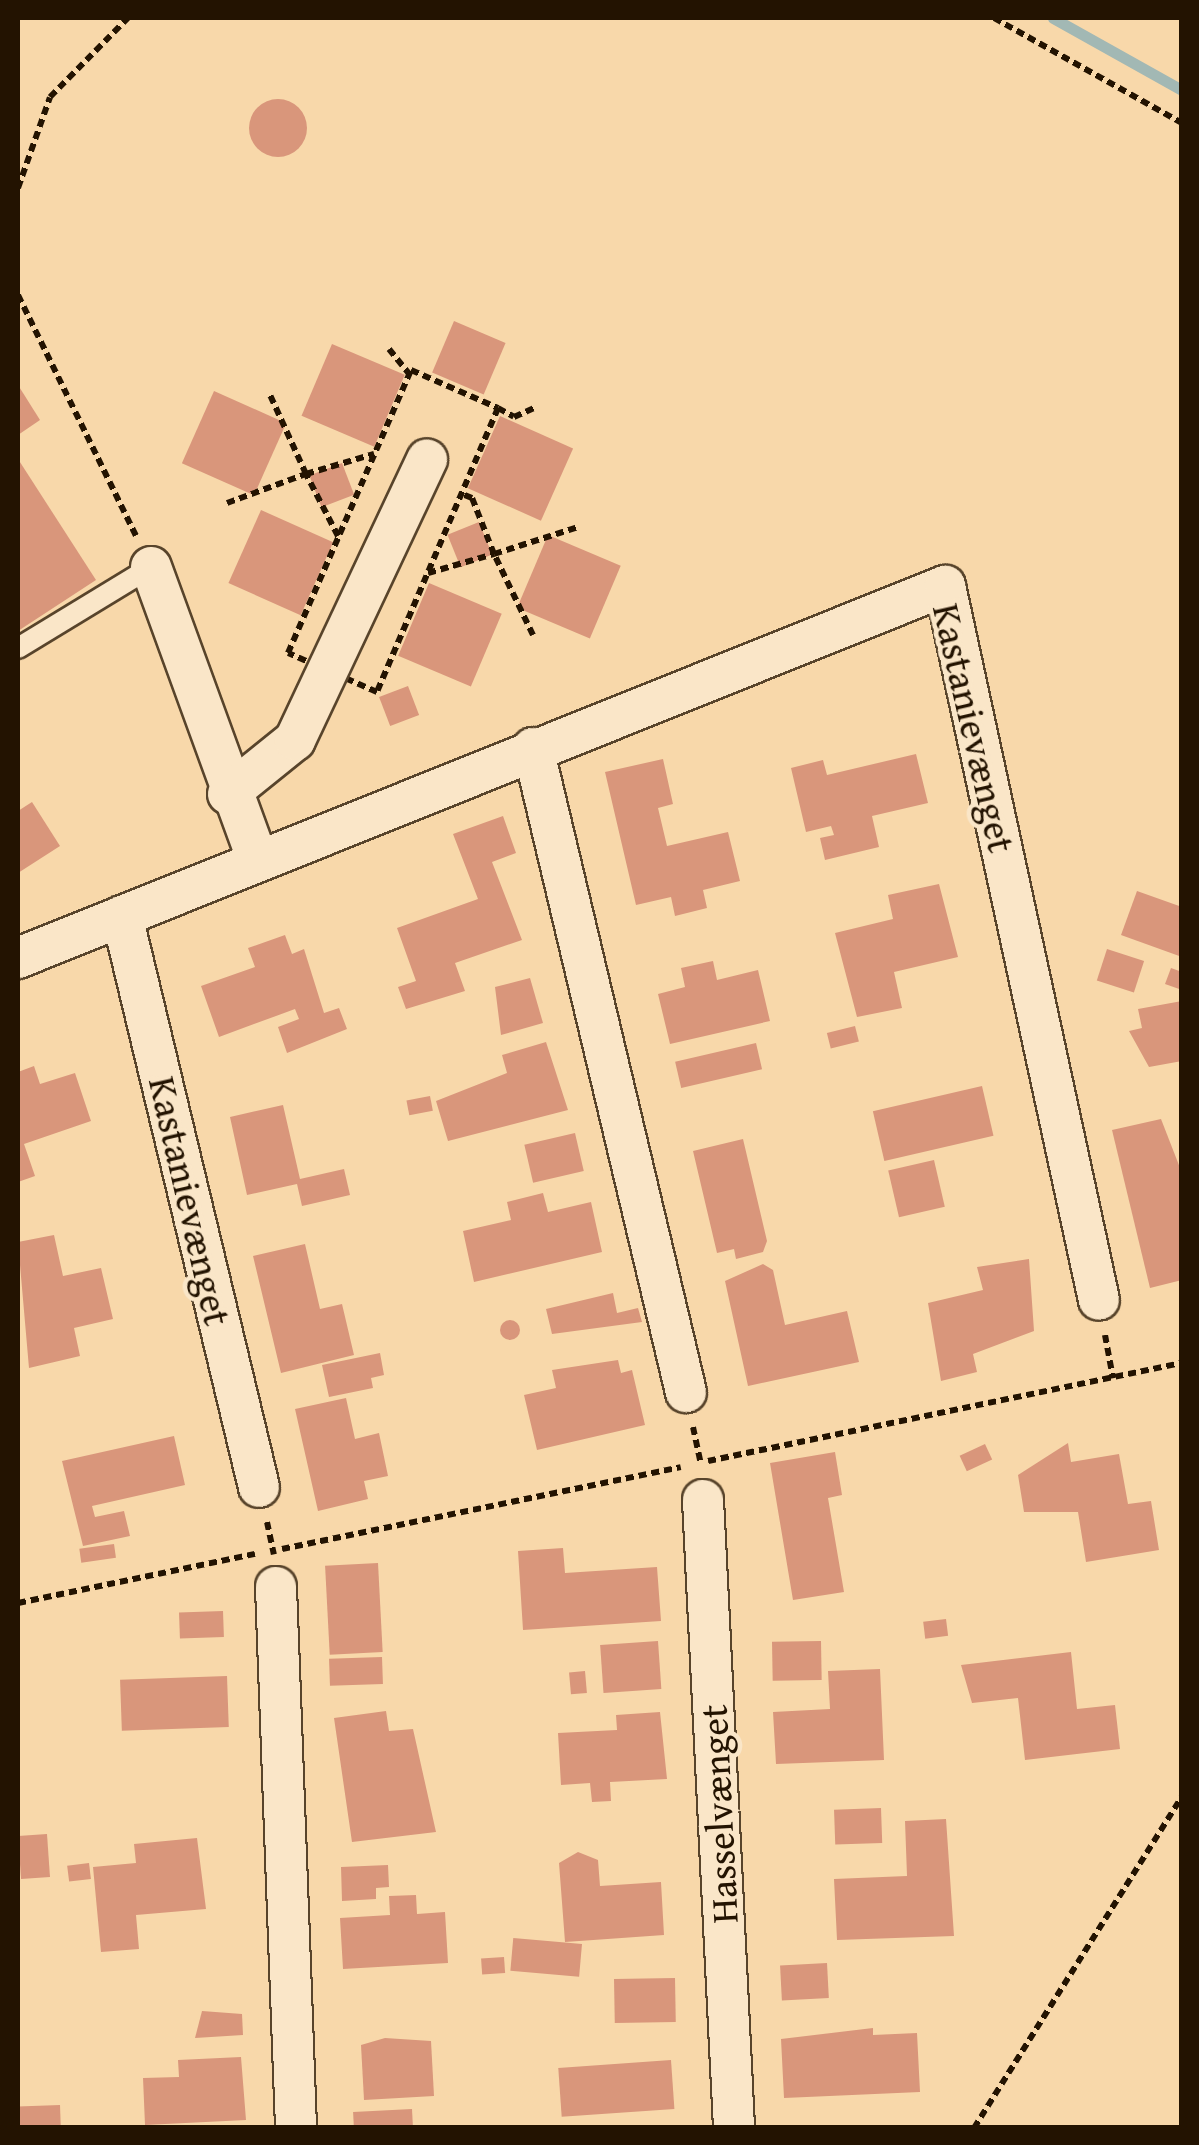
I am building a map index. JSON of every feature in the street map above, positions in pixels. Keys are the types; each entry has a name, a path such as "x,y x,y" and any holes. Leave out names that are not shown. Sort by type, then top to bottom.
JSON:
{"street":[{"path":"228,794 295,740 426,458"},
{"path":"151,566 228,794 258,861"},
{"name":"Kastanievænget","path":"18,958 533,748 945,586 1099,1300"},
{"path":"533,748 686,1392"},
{"name":"Kastanievænget","path":"122,916 258,1487"},
{"name":"Hasselvænget","path":"702,1481 734,2128"},
{"path":"275,1569 296,2128"}],"lane":[{"path":"18,648 151,566"}],"path":[{"path":"18,188 50,97 128,18"},
{"path":"994,18 1182,124"},
{"path":"18,295 151,566"},
{"path":"389,349 409,374"},
{"path":"270,396 338,537"},
{"path":"498,408 514,417 534,408"},
{"path":"227,503 374,454"},
{"path":"462,494 472,498 533,635"},
{"path":"428,573 578,527"},
{"path":"18,1604 275,1569 702,1481 1182,1363"},
{"path":"686,1392 702,1481"},
{"path":"258,1487 275,1569"},
{"path":"974,2128 1182,1797"}],"building":[{"path":"278,99 299,107 307,128 299,149 278,157 257,149 249,128 257,107"},
{"path":"454,321 506,343 484,394 432,373"},
{"path":"332,344 405,375 374,447 302,416"},
{"path":"18,385 40,420 18,435"},
{"path":"214,391 286,423 254,495 182,463"},
{"path":"500,416 573,449 541,521 468,488"},
{"path":"18,459 96,580 18,631"},
{"path":"342,463 354,495 322,507 309,476"},
{"path":"261,510 333,542 301,615 228,583"},
{"path":"479,522 492,554 461,567 447,535"},
{"path":"548,535 621,566 590,639 517,608"},
{"path":"429,583 502,614 471,687 398,656"},
{"path":"408,686 419,715 390,726 379,697"},
{"path":"916,754 928,803 872,816 879,847 825,860 820,838 834,835 831,826 806,832 791,768 823,760 827,775"},
{"path":"663,759 673,804 658,808 667,846 728,832 740,881 703,890 707,908 675,916 671,897 636,905 605,772"},
{"path":"32,802 60,846 18,873 18,811"},
{"path":"503,816 516,853 492,862 522,940 455,963 465,991 406,1009 398,987 416,981 397,928 478,899 453,834"},
{"path":"939,884 958,957 894,972 902,1008 857,1017 835,933 893,919 888,895"},
{"path":"1137,891 1182,907 1182,957 1121,935"},
{"path":"285,935 292,954 304,949 324,1013 339,1008 347,1029 287,1053 278,1027 299,1019 295,1009 219,1037 201,986 255,967 248,948"},
{"path":"1107,949 1144,961 1134,992 1097,980"},
{"path":"713,961 717,980 758,970 770,1021 670,1044 658,994 685,987 681,968"},
{"path":"1171,968 1182,972 1182,990 1165,984"},
{"path":"530,978 543,1023 501,1035 495,987"},
{"path":"1182,1001 1182,1061 1149,1067 1129,1031 1142,1028 1138,1009"},
{"path":"855,1026 859,1042 831,1049 827,1033"},
{"path":"546,1042 568,1110 448,1141 436,1101 507,1073 502,1055"},
{"path":"756,1043 762,1069 681,1088 675,1062"},
{"path":"34,1066 40,1084 75,1073 91,1121 24,1144 35,1176 18,1182 18,1072"},
{"path":"982,1086 993,1136 884,1161 873,1111"},
{"path":"430,1096 433,1111 409,1115 406,1101"},
{"path":"283,1105 300,1179 344,1169 350,1195 302,1206 297,1184 247,1195 230,1117"},
{"path":"1161,1119 1182,1173 1182,1280 1150,1288 1112,1130"},
{"path":"575,1133 584,1171 533,1183 524,1145"},
{"path":"743,1139 767,1241 763,1252 736,1259 734,1249 717,1253 693,1151"},
{"path":"934,1160 945,1207 899,1217 888,1171"},
{"path":"543,1193 548,1212 591,1202 602,1252 474,1282 463,1231 511,1220 507,1202"},
{"path":"54,1235 63,1276 101,1268 113,1319 74,1328 80,1356 29,1368 18,1242"},
{"path":"305,1244 320,1309 342,1304 354,1355 281,1373 253,1256"},
{"path":"1029,1259 1034,1331 973,1354 977,1372 941,1381 928,1303 983,1290 977,1267"},
{"path":"763,1264 773,1270 785,1325 847,1311 859,1362 748,1386 725,1281"},
{"path":"613,1293 617,1313 638,1308 642,1322 552,1334 546,1309"},
{"path":"510,1320 520,1330 510,1340 500,1330"},
{"path":"380,1353 384,1375 371,1378 373,1388 329,1397 322,1365"},
{"path":"618,1360 621,1373 632,1370 645,1425 537,1450 524,1395 556,1388 552,1370"},
{"path":"346,1398 355,1439 379,1433 388,1476 364,1481 368,1499 318,1511 295,1409"},
{"path":"174,1436 185,1485 92,1506 95,1517 124,1511 130,1536 83,1546 62,1461"},
{"path":"1068,1443 1071,1462 1119,1454 1128,1504 1151,1501 1159,1550 1086,1562 1078,1512 1024,1512 1018,1475"},
{"path":"985,1444 992,1459 967,1471 960,1456"},
{"path":"835,1452 842,1495 828,1498 844,1592 793,1600 770,1463"},
{"path":"114,1544 116,1558 81,1563 79,1549"},
{"path":"563,1548 565,1573 657,1567 661,1621 523,1630 518,1551"},
{"path":"378,1563 383,1652 330,1655 325,1566"},
{"path":"223,1611 224,1637 180,1639 179,1613"},
{"path":"946,1619 948,1636 925,1639 923,1622"},
{"path":"658,1641 661,1689 603,1693 600,1645"},
{"path":"821,1641 822,1680 773,1681 772,1642"},
{"path":"1071,1652 1077,1709 1115,1705 1120,1749 1025,1760 1018,1698 972,1703 961,1665"},
{"path":"382,1657 383,1684 330,1686 329,1659"},
{"path":"880,1669 884,1760 776,1764 773,1712 830,1709 828,1671"},
{"path":"585,1671 587,1693 571,1694 569,1672"},
{"path":"227,1676 229,1727 122,1731 120,1680"},
{"path":"386,1711 389,1731 413,1729 436,1832 352,1842 334,1718"},
{"path":"660,1712 667,1779 610,1782 611,1801 592,1802 590,1783 561,1785 558,1733 617,1730 616,1715"},
{"path":"881,1808 882,1843 835,1845 834,1810"},
{"path":"946,1819 954,1936 837,1940 834,1879 907,1876 905,1821"},
{"path":"47,1834 50,1877 21,1879 18,1836"},
{"path":"197,1838 206,1909 136,1915 139,1949 101,1952 93,1867 136,1863 134,1844"},
{"path":"578,1852 598,1860 600,1886 661,1882 664,1935 565,1942 559,1863"},
{"path":"89,1863 91,1879 69,1882 67,1866"},
{"path":"388,1865 389,1887 376,1888 376,1899 342,1901 341,1867"},
{"path":"416,1895 417,1914 445,1912 448,1963 343,1969 340,1918 390,1915 389,1896"},
{"path":"513,1938 582,1944 579,1977 510,1971"},
{"path":"504,1957 505,1973 482,1975 481,1959"},
{"path":"827,1963 829,1998 782,2000 780,1965"},
{"path":"675,1978 676,2022 615,2023 614,1979"},
{"path":"202,2011 242,2014 243,2035 195,2038"},
{"path":"873,2028 873,2035 917,2033 920,2092 784,2098 781,2039"},
{"path":"385,2038 431,2041 434,2096 364,2100 361,2045"},
{"path":"241,2057 246,2120 145,2125 143,2078 179,2077 178,2060"},
{"path":"671,2060 674,2109 562,2117 558,2068"},
{"path":"60,2105 61,2128 19,2128 18,2106"},
{"path":"412,2109 413,2128 354,2128 353,2112"}],"waterway":[{"path":"1053,18 1182,90"}]}
